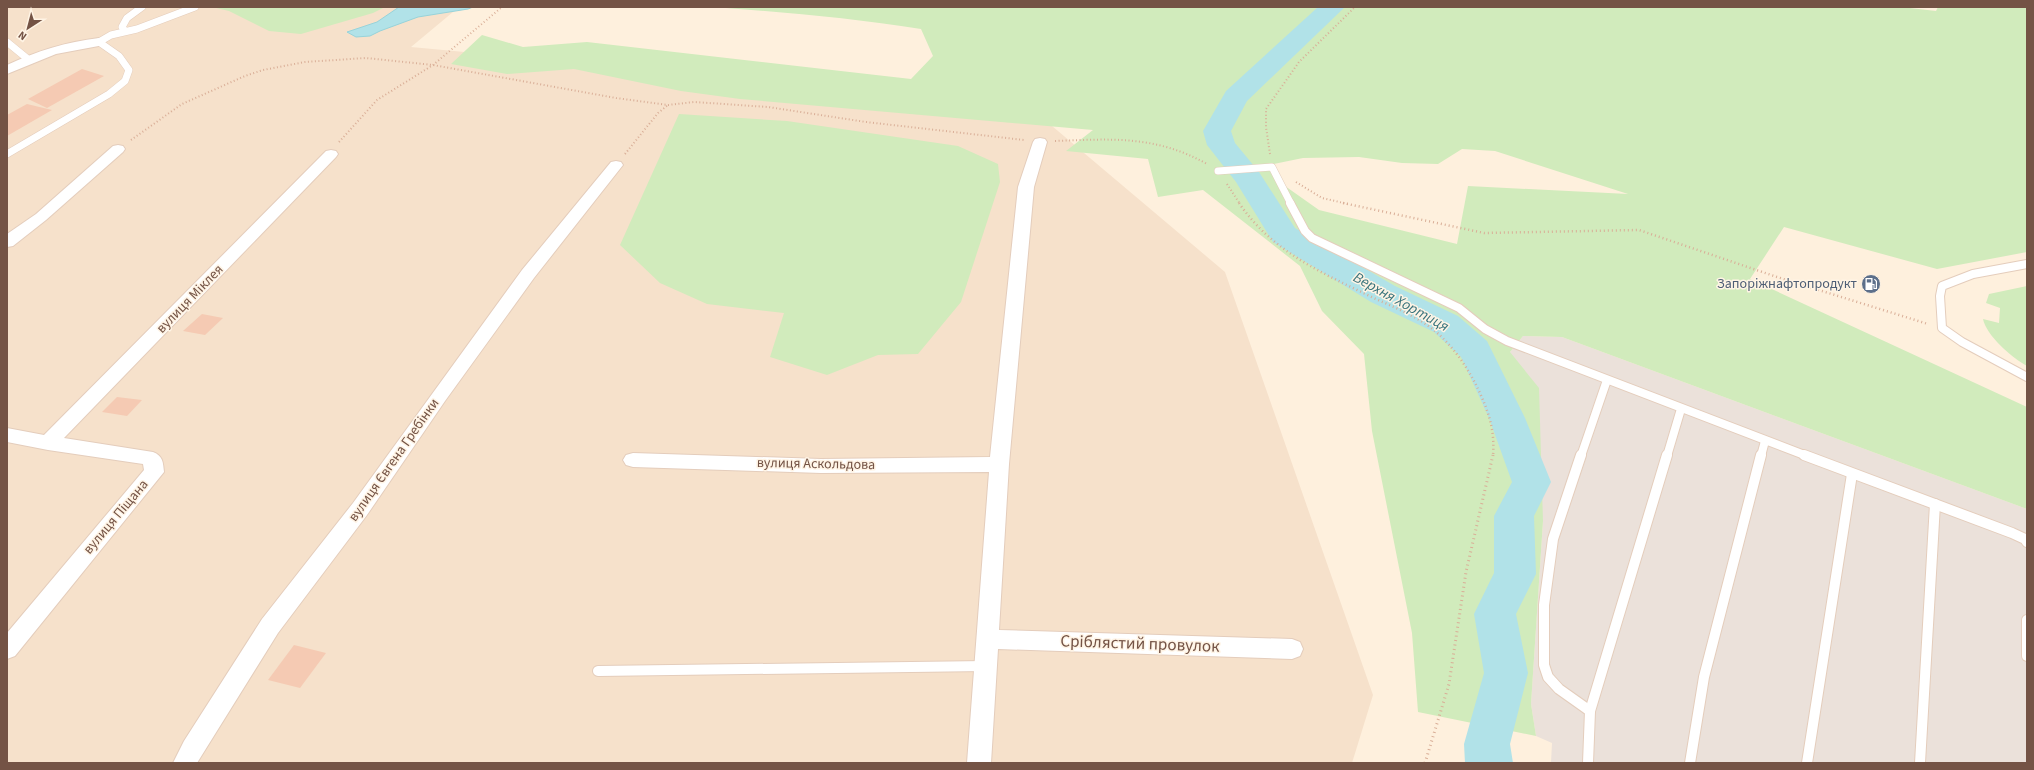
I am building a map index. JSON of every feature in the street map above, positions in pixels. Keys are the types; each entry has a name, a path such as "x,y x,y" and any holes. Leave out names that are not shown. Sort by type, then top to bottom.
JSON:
{"street":[{"path":"7,70 57,49 99,42"},
{"path":"980,763 999,464 1026,187 1040,142"},
{"path":"7,242 41,216 118,149"},
{"name":"вулиця Міклея","path":"48,443 331,154"},
{"name":"вулиця Євгена Гребінки","path":"185,763 199,736 270,626 360,509 439,396 528,274 616,165"},
{"name":"вулиця Піщана","path":"7,435 48,443 146,457 153,460 154,472 7,649"},
{"name":"вулиця Аскольдова","path":"633,460 820,466 999,464"},
{"name":"Сріблястий провулок","path":"988,640 1016,639 1292,649"}],"lane":[{"path":"125,31 122,27 125,22 142,7"},
{"path":"99,42 125,31 143,27 195,7"},
{"path":"7,42 29,60"},
{"path":"7,154 109,94 125,81 129,70 124,60 99,42"},
{"path":"1218,171 1272,167 1304,231 1312,238 1459,308 1485,329 1507,341 1765,441 2012,533 2025,539 2027,542"},
{"path":"2027,264 1976,272 1958,278 1942,286 1940,296 1942,328 1962,342 2027,377"},
{"path":"1590,711 1559,689 1548,677 1544,664 1544,605 1553,538 1607,380"},
{"path":"1588,763 1590,711 1681,409"},
{"path":"1690,763 1704,677 1765,441"},
{"path":"1808,763 1852,474"},
{"path":"1920,763 1935,504"},
{"path":"2027,620 2027,656"},
{"path":"598,671 986,666"}],"path":[{"path":"331,154 342,136 377,100 433,65 502,7"},
{"path":"1355,7 1299,62 1266,109 1266,127 1272,167 1322,198 1484,233 1639,230 1777,277 1942,328"},
{"path":"118,149 182,104 245,76 263,70 305,62 366,58 433,65 616,98 668,105 694,102 760,106 866,122 1040,142 1112,140 1154,142 1192,155 1218,171 1260,230 1288,252 1344,284 1422,323 1440,335 1464,366 1483,403 1493,430 1492,459 1468,558 1449,683 1425,763"},
{"path":"616,165 658,113 668,105"}],"shaded area":[{"path":"7,7 459,7 411,47 1026,104 1225,272 1373,695 1352,763 7,763"},
{"path":"1523,336 1562,337 2027,509 2027,763 1551,763 1552,743 1536,736 1531,704 1543,521 1510,352"}],"green space":[{"path":"212,7 385,7 373,13 301,34 269,31 229,11"},
{"path":"713,7 1901,7 1936,11 1938,7 2027,7 2027,252 1937,269 1784,227 1750,279 2027,407 2027,509 1562,337 1523,336 1510,352 1539,388 1543,521 1531,704 1536,736 1418,712 1412,633 1372,431 1364,354 1322,311 1300,266 1203,190 1158,197 1148,159 1066,151 1093,130 740,99 681,91 574,69 507,74 451,64 482,35 523,47 587,42 911,79 933,56 921,29 791,13","holes":["1462,149 1495,151 1628,194 1468,186 1457,244 1319,210 1285,186 1269,165 1303,158 1359,157 1402,163 1438,164"]},
{"path":"679,114 787,121 958,146 998,164 1000,182 961,302 918,354 878,355 827,375 770,357 784,313 707,304 660,283 620,245"},
{"path":"2027,286 2027,366 2014,358 2000,346 1989,332 1983,319 1999,323 2000,308 1986,303 1989,294"}],"water":[{"path":"399,7 473,7 418,17 370,36 356,37 347,32 377,22"}],"building":[{"path":"82,69 104,76 47,108 28,99"},
{"path":"27,104 52,110 7,136 7,115"},
{"path":"202,314 223,318 205,335 183,331"},
{"path":"117,397 142,400 127,416 102,412"},
{"path":"294,645 326,653 300,688 268,680"}],"waterway":[{"name":"Верхня Хортиця","path":"1333,7 1236,97 1217,131 1221,145 1248,178 1284,235 1383,294 1446,324 1475,350 1507,418 1532,482 1514,516 1515,574 1495,614 1506,673 1487,744 1489,763"}],"place":[{"name":"Запоріжнафтопродукт","path":"1871,284"}]}
